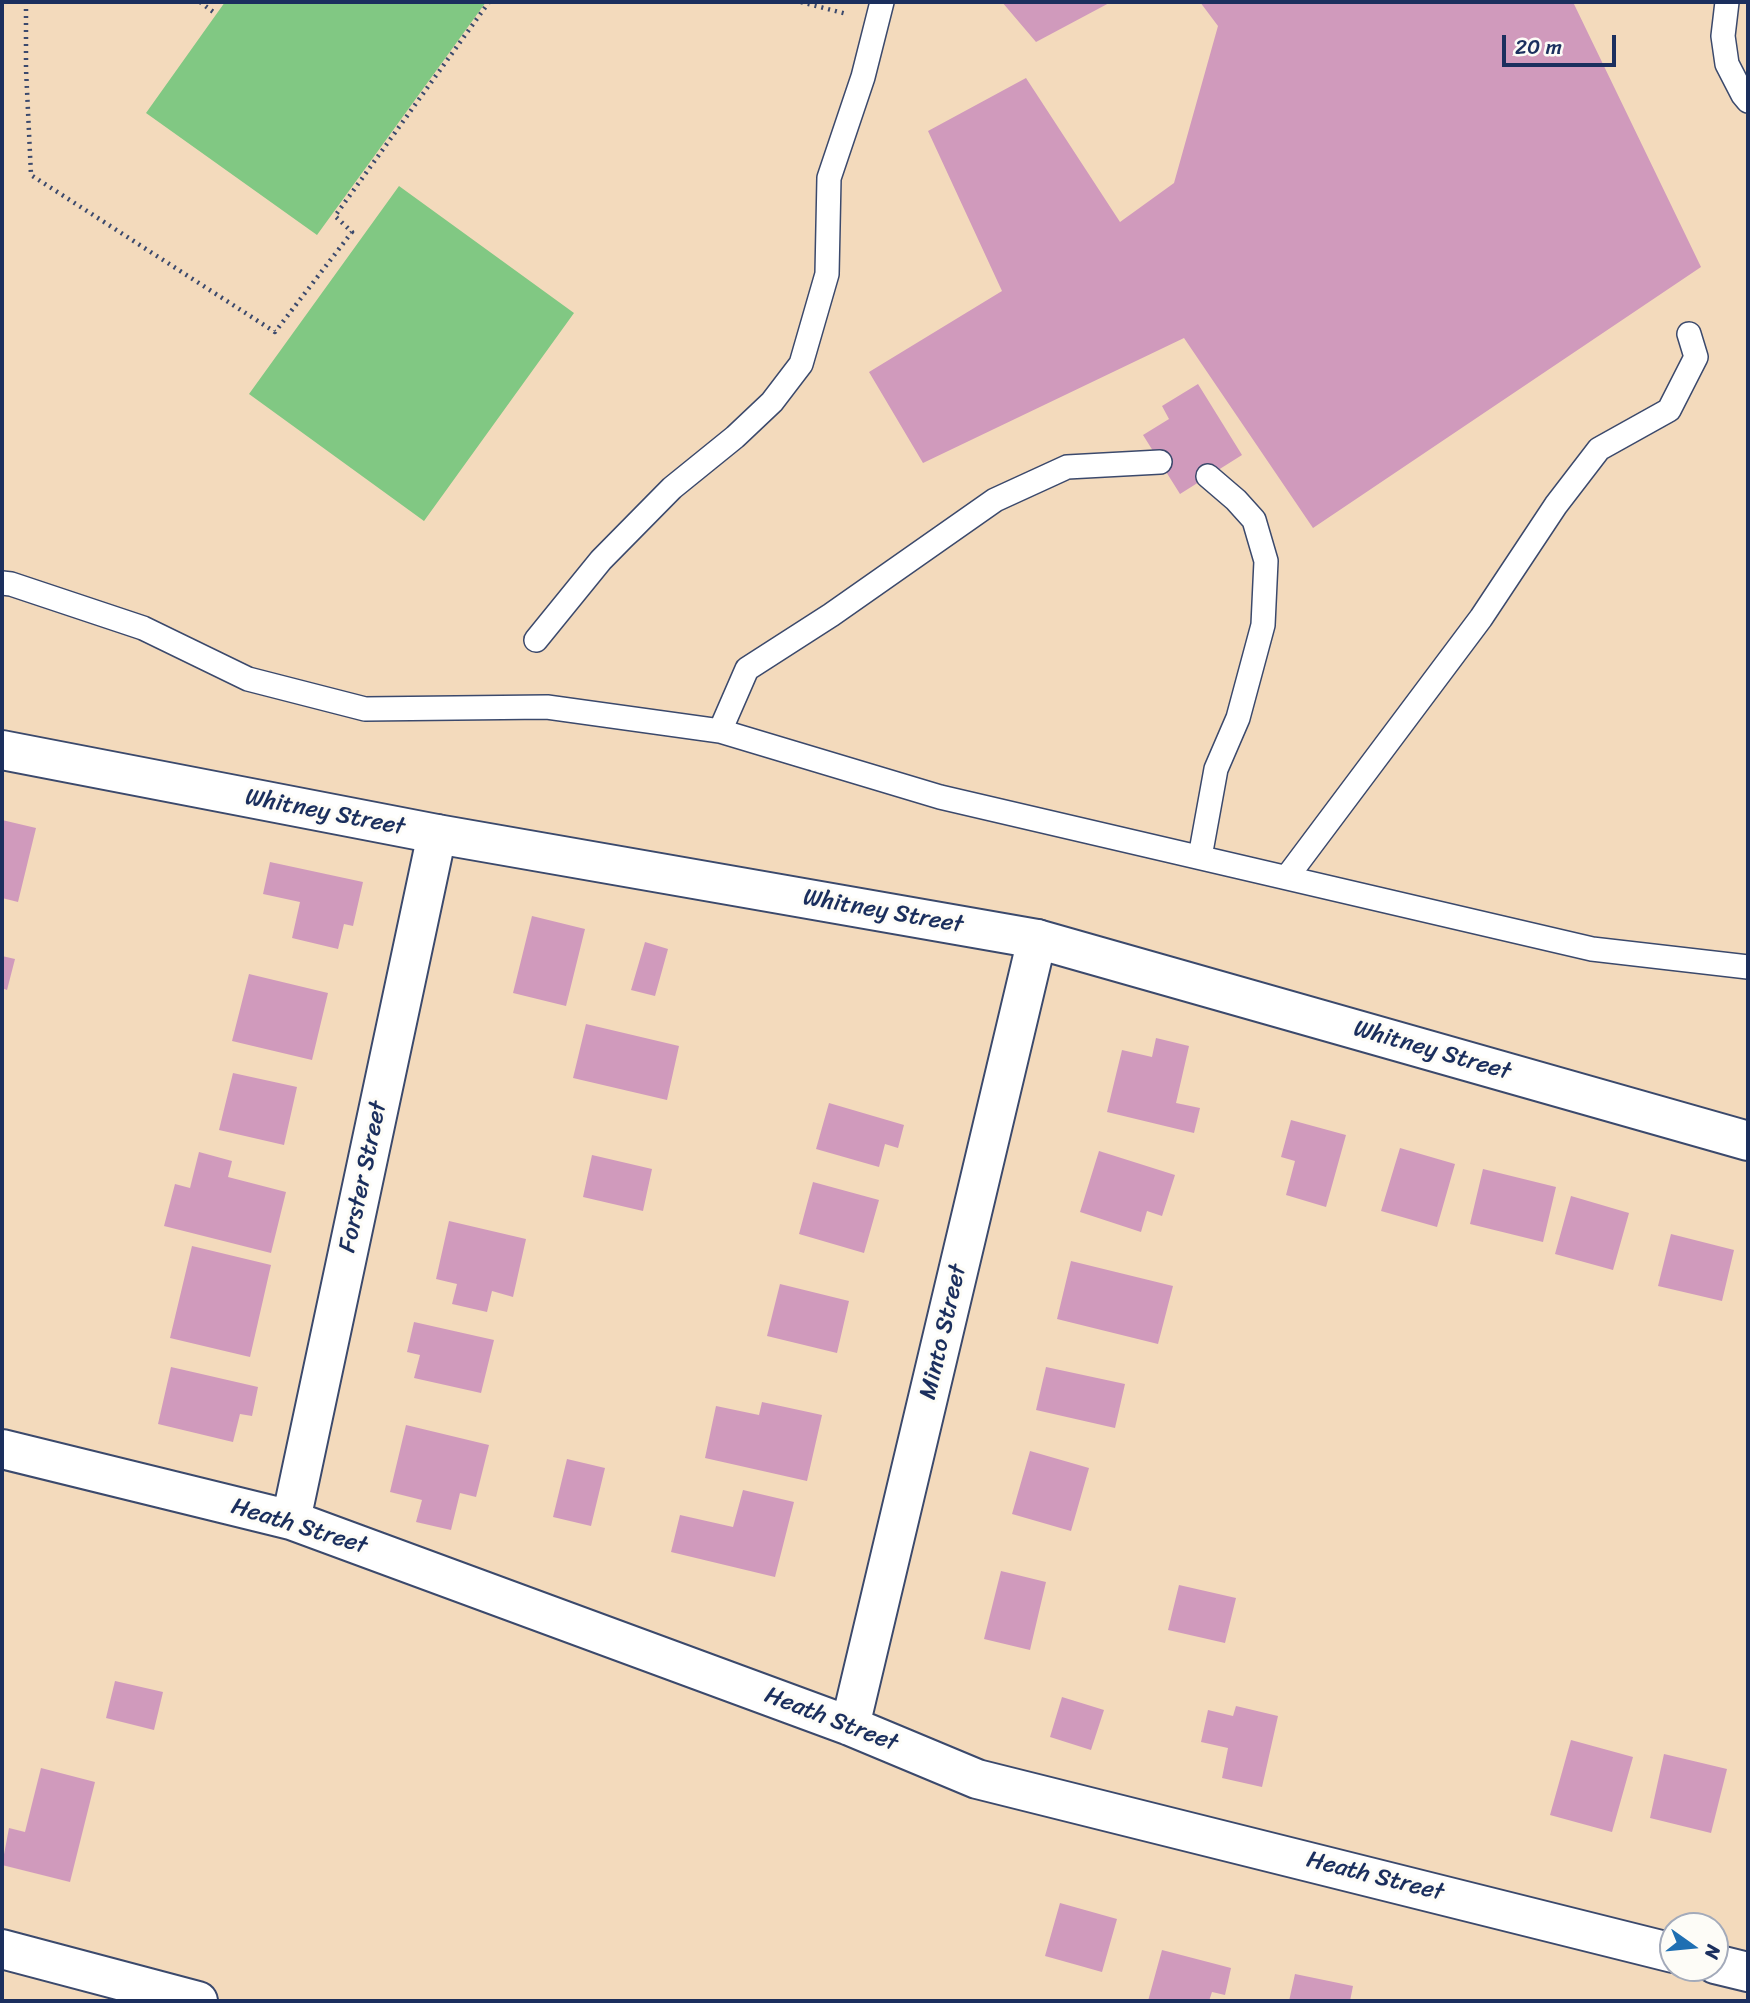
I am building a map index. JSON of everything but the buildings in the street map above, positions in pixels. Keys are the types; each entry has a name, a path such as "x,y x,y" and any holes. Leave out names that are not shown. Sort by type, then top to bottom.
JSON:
{"street":[{"name":"Whitney Street","path":"2,750 437,834 1037,939 1748,1141"},
{"name":"Forster Street","path":"291,1520 437,834"},
{"name":"Minto Street","path":"850,1726 1037,939"},
{"name":"Heath Street","path":"2,1449 291,1520 850,1726 977,1779 1659,1950"},
{"path":"2,1949 100,1989 198,2001"},
{"path":"1729,1967 1748,1972"}],"lane":[{"path":"1727,2 1723,36 1727,64 1748,101"},
{"path":"536,640 601,560 672,488 735,437 772,402 801,363 827,274 829,178 863,77 880,12"},
{"path":"1287,877 1481,618 1556,505 1599,449 1669,410 1696,358 1689,334"},
{"path":"720,731 747,669 831,615 995,500 1067,467 1160,462"},
{"path":"1200,858 1216,769 1238,718 1263,625 1266,561 1254,520 1208,476"},
{"path":"2,583 144,628 248,679 365,709 547,707 720,731 940,797 1592,949 1748,967"}],"path":[{"path":"26,2 31,175 275,332 352,232 335,216 489,2"},
{"path":"200,2 216,14"},
{"path":"801,2 880,12"}],"green space":[{"path":"225,2 486,2 317,235 146,113"},
{"path":"399,186 574,313 424,521 249,394"}]}
